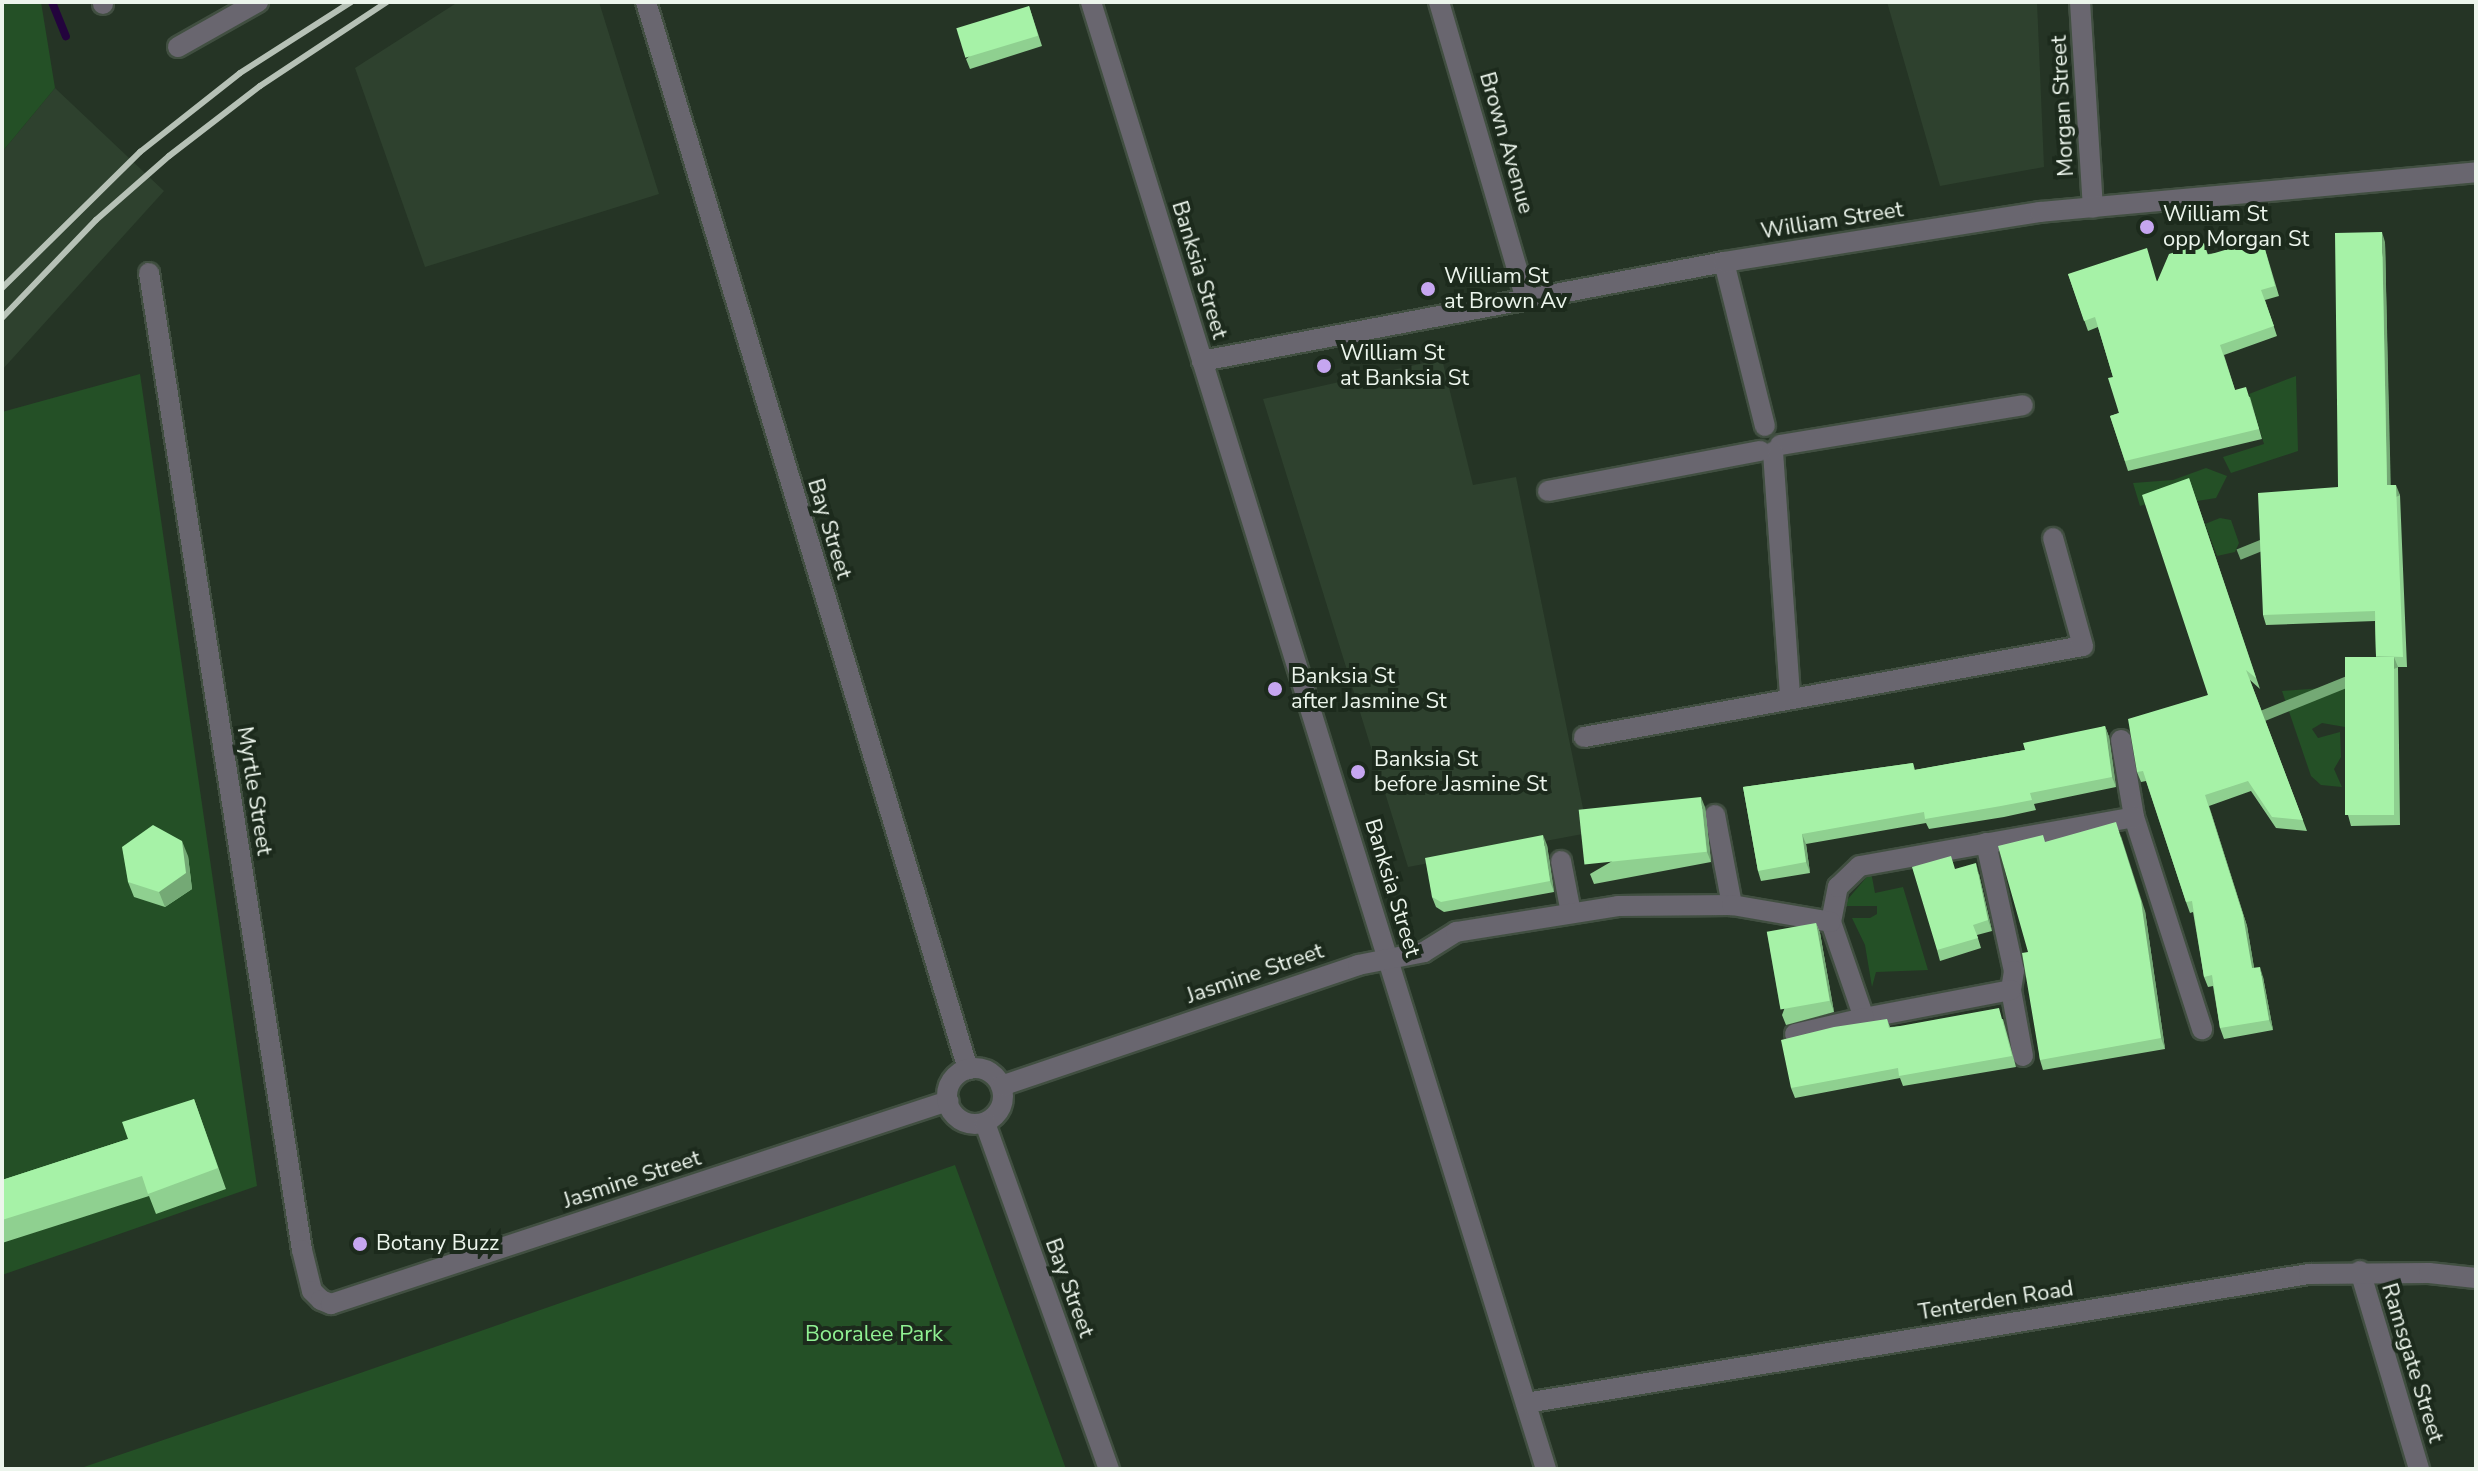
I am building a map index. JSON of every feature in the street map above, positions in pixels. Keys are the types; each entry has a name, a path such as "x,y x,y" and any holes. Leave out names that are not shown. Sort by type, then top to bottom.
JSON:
{"street":[{"path":"178,47 258,2"},
{"name":"Bay Street","path":"646,2 968,1069"},
{"name":"Banksia Street","path":"1091,2 1546,1469"},
{"name":"Brown Avenue","path":"1439,2 1526,299"},
{"name":"Morgan Street","path":"2080,2 2093,208"},
{"name":"William Street","path":"1202,361 1724,262 2093,208 2476,172"},
{"path":"1724,262 1765,426 1780,435 1771,450 1790,698"},
{"name":"Myrtle Street","path":"149,273 302,1250 312,1291 331,1304"},
{"path":"1548,491 2023,405"},
{"path":"1584,737 2083,646 2053,538"},
{"path":"2121,740 2134,817 2202,1029"},
{"path":"1715,815 1732,905"},
{"path":"1864,1018 1831,922 1838,887 1860,866 2134,817"},
{"path":"1986,843 2014,971 2011,990 2023,1056"},
{"path":"1561,861 1571,913"},
{"name":"Jasmine Street","path":"1001,1086 1388,957 1424,952 1456,932 1618,906 1732,905 1831,922"},
{"path":"1795,1034 2011,990"},
{"path":"968,1069 988,1071 1001,1086 1001,1108 985,1123 958,1119 948,1101 952,1081 968,1069"},
{"name":"Jasmine Street","path":"331,1304 948,1101"},
{"name":"Bay Street","path":"985,1123 1109,1469"},
{"name":"Tenterden Road","path":"1526,1403 2309,1274 2360,1271 2476,1278"},
{"name":"Ramsgate Street","path":"2360,1271 2419,1469"}],"shaded area":[{"path":"458,2 599,2 659,194 425,267 355,68"},
{"path":"1887,2 2037,2 2044,167 1940,186"},
{"path":"55,88 164,191 2,370 2,152"},
{"path":"1442,359 1473,485 1516,477 1588,833 1408,867 1263,399"}],"green space":[{"path":"2,2 41,2 55,88 2,152"},
{"path":"140,374 257,1186 2,1275 2,412"},
{"path":"2296,376 2298,451 2231,473 2223,457 2264,444 2249,394"},
{"path":"2206,468 2227,476 2216,498 2197,501 2192,489 2140,506 2133,483 2173,480"},
{"path":"2220,518 2231,520 2239,543 2235,552 2217,556 2205,524"},
{"path":"2349,686 2351,754 2347,754 2345,727 2322,723 2312,729 2318,738 2340,732 2341,757 2334,769 2342,787 2321,785 2311,776 2282,691"},
{"path":"1871,872 1875,893 1903,887 1928,970 1876,972 1872,987 1865,945 1852,918 1870,918 1877,914 1877,906 1842,906"},
{"name":"Booralee Park","path":"955,1165 1066,1469 78,1469 346,1378"}],"building":[{"path":"1029,6 1038,36 965,58 956,28"},
{"path":"2382,232 2387,485 2396,485 2403,657 2376,656 2375,611 2263,615 2258,493 2338,487 2335,233"},
{"path":"2262,239 2275,286 2261,290 2274,326 2220,345 2235,390 2246,387 2259,429 2125,461 2110,416 2119,413 2108,378 2113,377 2095,317 2084,321 2068,274 2147,248 2157,282 2169,254 2204,243 2208,255"},
{"path":"2189,478 2256,678 2246,670 2303,820 2272,817 2248,781 2205,795 2243,915 2252,968 2260,967 2269,1020 2220,1028 2212,975 2204,977 2192,901 2186,902 2143,771 2137,772 2128,719 2208,695 2142,495"},
{"path":"2345,657 2394,657 2394,815 2345,815"},
{"path":"2105,726 2112,777 2030,793 2032,800 2001,806 1925,819 1924,812 1802,834 1806,862 1758,871 1743,787 1913,763 1914,770 2025,750 2023,743"},
{"path":"1701,797 1707,852 1584,865 1579,810"},
{"path":"2116,822 2141,901 2161,1038 2040,1060 2022,953 2028,952 1998,846 2043,835 2045,842"},
{"path":"153,825 182,841 186,873 159,892 128,882 122,847"},
{"path":"1543,835 1550,881 1441,902 1432,897 1425,858"},
{"path":"1951,856 1955,869 1976,863 1988,920 1973,925 1978,938 1937,950 1912,867"},
{"path":"1816,923 1830,1001 1780,1009 1767,932"},
{"path":"1999,1008 2012,1056 1899,1076 1898,1068 1791,1088 1781,1040 1834,1027 1887,1019 1889,1028"},
{"path":"194,1099 218,1168 148,1194 142,1176 2,1220 2,1180 128,1139 122,1122"}],"waterway":[{"path":"52,2 66,36"}],"railway":[{"path":"2,288 140,152 240,73 351,2"},
{"path":"2,318 96,220 169,156 260,86 387,2"}],"place":[{"name":"William St opp Morgan St","path":"2147,227"},
{"name":"William St at Brown Av","path":"1428,289"},
{"name":"William St at Banksia St","path":"1324,366"},
{"name":"Banksia St after Jasmine St","path":"1275,689"},
{"name":"Banksia St before Jasmine St","path":"1358,772"},
{"name":"Botany Buzz","path":"360,1244"}]}
